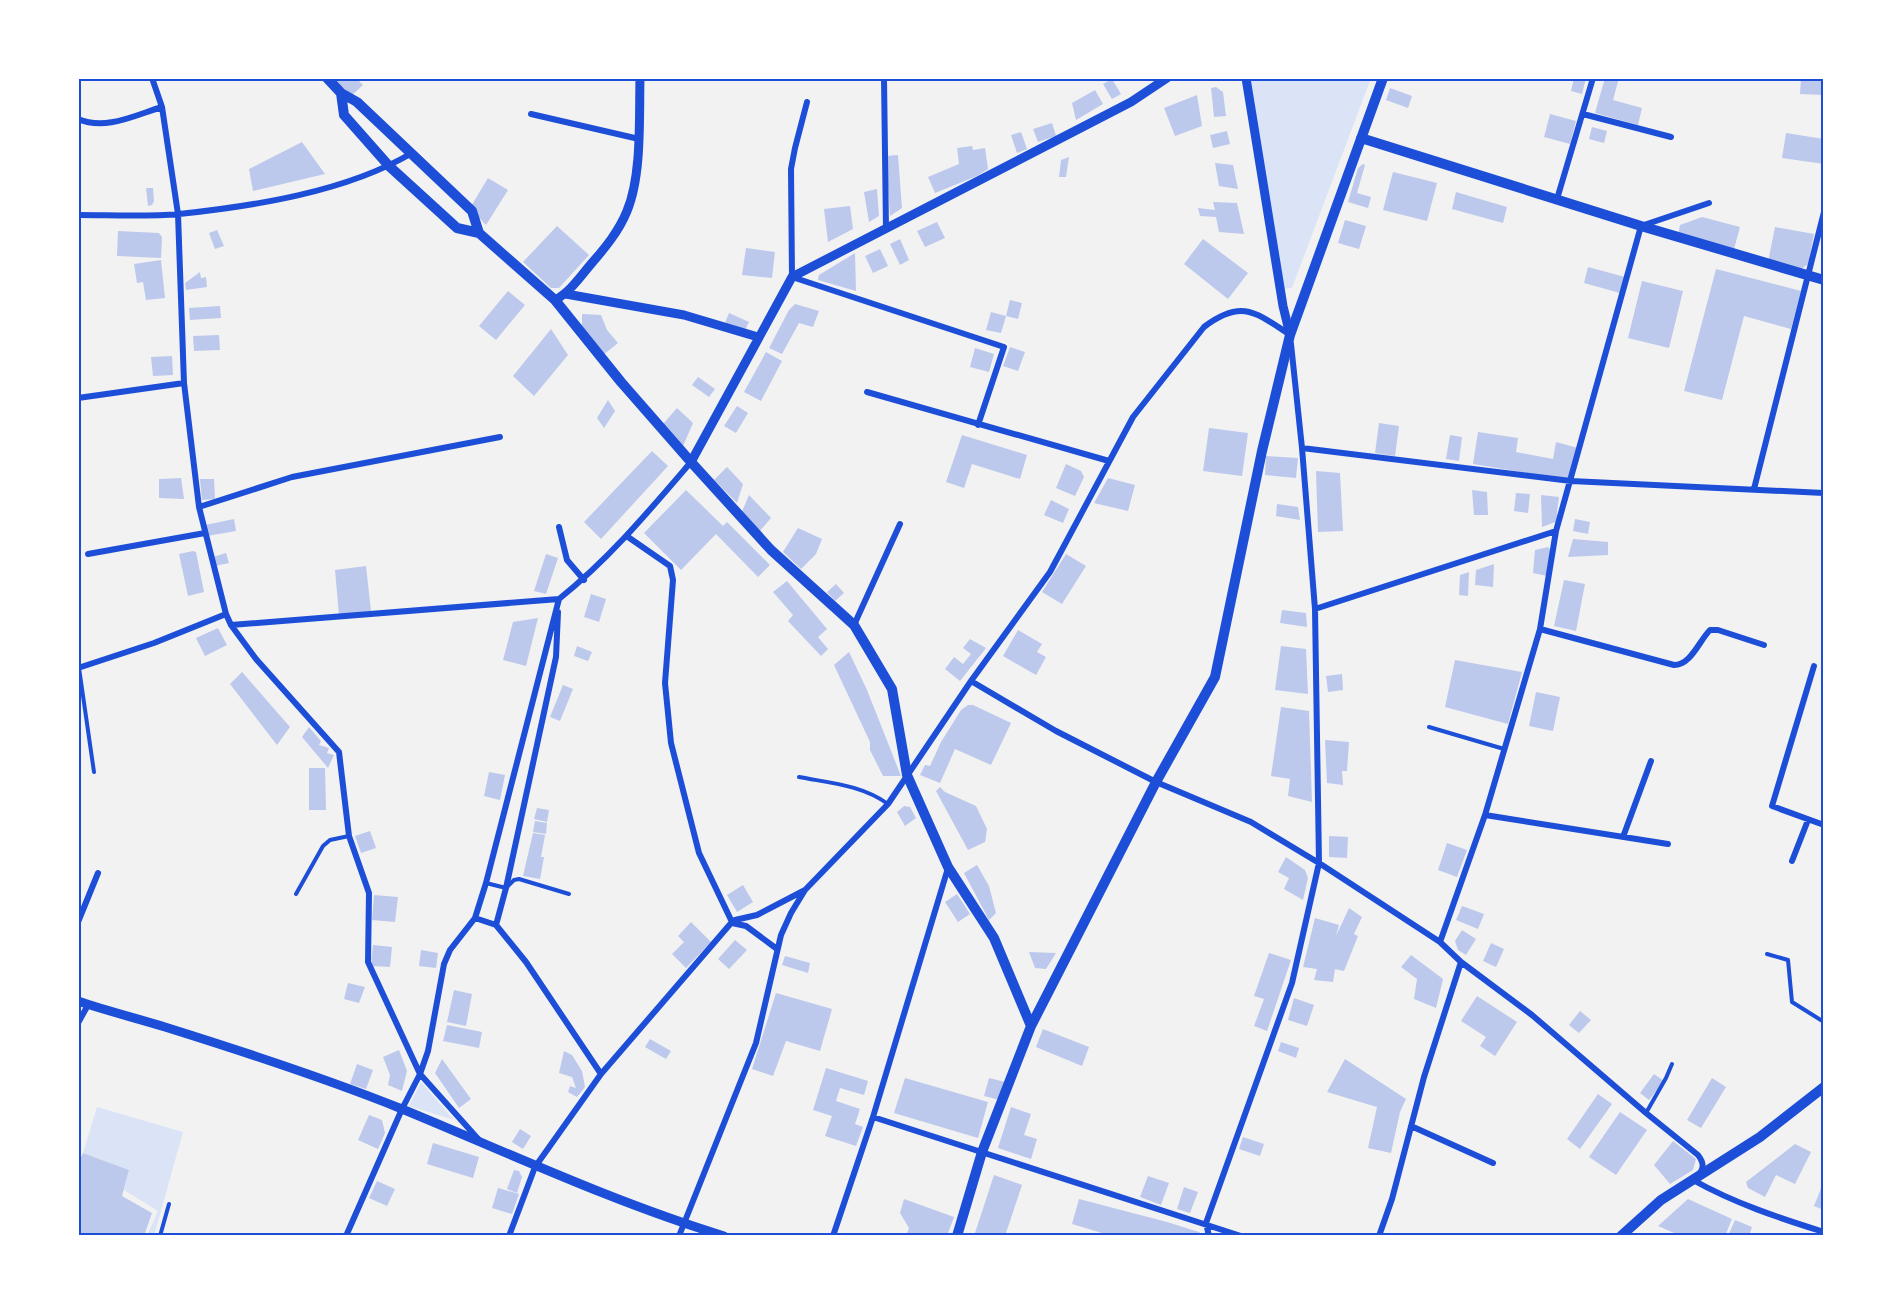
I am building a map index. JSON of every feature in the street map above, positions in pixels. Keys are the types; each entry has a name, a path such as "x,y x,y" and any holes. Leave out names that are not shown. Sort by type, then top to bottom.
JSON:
{"main road":[{"path":"327,78 341,93 357,102 472,211 479,233"},
{"path":"957,1236 982,1152 1032,1026 1156,782 1215,677 1262,451 1290,335 1383,78"},
{"path":"341,93 344,115 389,166 457,228 479,233 555,300 621,382 771,550 855,625 892,690 907,775 948,867 994,938 1032,1026"},
{"path":"1361,138 1641,226 1824,280"},
{"path":"1621,1236 1661,1200 1760,1137 1824,1087"}],"street":[{"path":"152,78 162,107 178,214 184,383 199,507 226,614 231,625 256,658 339,752 349,836 369,892 368,962 420,1074 483,1144"},
{"path":"555,300 566,294 608,244 622,221 633,192 639,139 640,78"},
{"path":"884,78 886,229"},
{"path":"792,277 1131,102 1167,78"},
{"path":"1209,1236 1206,1223 1292,982 1319,863 1315,609 1302,448 1290,335 1283,306 1246,78"},
{"path":"1557,199 1593,78"},
{"path":"231,625 559,599 584,580 628,537 691,462 792,277 791,169 807,102"},
{"path":"78,119 88,123 107,124 162,107"},
{"path":"531,114 639,139"},
{"path":"1583,114 1671,137"},
{"path":"78,215 178,214 272,200 334,186 389,166 412,153"},
{"path":"1440,942 1485,815 1540,629 1556,531 1641,226 1709,203"},
{"path":"1754,489 1824,212"},
{"path":"792,277 1004,348 978,425"},
{"path":"566,294 684,315 758,337"},
{"path":"679,1236 756,1043 781,935 805,890 888,804 971,681 1050,572 1133,417 1204,327 1218,316 1232,311 1247,311 1259,315 1290,335"},
{"path":"78,398 184,383"},
{"path":"867,392 1109,461"},
{"path":"199,507 292,477 500,437"},
{"path":"1302,448 1571,481 1824,493"},
{"path":"855,625 900,524"},
{"path":"559,527 567,560 584,580"},
{"path":"1315,609 1556,531"},
{"path":"88,554 205,533"},
{"path":"628,537 670,566 673,580 664,683 671,743 699,853 732,922 746,926 777,949"},
{"path":"346,1236 402,1109 420,1074 428,1051 444,964 450,950 475,918 559,599"},
{"path":"496,925 556,657 559,599"},
{"path":"78,668 154,643 226,614"},
{"path":"1540,629 1674,665 1686,661 1710,630 1718,630 1764,645"},
{"path":"1814,666 1772,806 1824,825"},
{"path":"971,681 1056,731 1156,782 1251,822 1319,863 1440,942 1461,962 1532,1015 1701,1160 1702,1173 1694,1180 1715,1192 1756,1209 1824,1232"},
{"path":"1623,837 1651,761"},
{"path":"1485,815 1668,844"},
{"path":"1792,861 1808,820"},
{"path":"833,1236 873,1117 948,867"},
{"path":"78,922 98,873"},
{"path":"509,1236 535,1167 601,1074 732,922 758,915 805,890"},
{"path":"475,918 496,925 526,962 601,1074"},
{"path":"1379,1236 1392,1199 1424,1077 1461,962"},
{"path":"78,1001 312,1076 402,1109 535,1167 684,1224 724,1236"},
{"path":"78,1023 88,1005"},
{"path":"873,1117 1241,1236"},
{"path":"1411,1126 1493,1163"}],"lane":[{"path":"78,668 94,772"},
{"path":"1429,727 1504,749"},
{"path":"799,777 871,792 888,804"},
{"path":"296,894 323,846 330,840 349,836"},
{"path":"486,883 506,888 514,880 519,879 569,894"},
{"path":"1767,954 1788,960 1792,1002 1824,1022"},
{"path":"1646,1113 1672,1064"},
{"path":"160,1236 169,1204"}],"shaded area":[{"path":"1251,78 1371,78 1292,288 1281,289"},
{"path":"421,1082 454,1120 409,1106"},
{"path":"97,1107 183,1132 154,1236 147,1236 158,1211 124,1190 129,1170 83,1153"}],"building":[{"path":"333,78 356,78 363,85 350,97"},
{"path":"1574,78 1586,78 1582,94 1571,91"},
{"path":"1605,78 1619,78 1613,100 1642,108 1638,125 1595,113"},
{"path":"1801,78 1824,78 1824,95 1800,94"},
{"path":"1112,79 1121,94 1112,99 1103,84"},
{"path":"1216,87 1223,92 1226,116 1214,117 1211,88"},
{"path":"1390,88 1412,96 1408,108 1386,100"},
{"path":"1095,90 1103,104 1076,120 1072,103"},
{"path":"1197,95 1202,126 1175,136 1164,108"},
{"path":"1550,114 1576,121 1570,144 1544,137"},
{"path":"1052,123 1056,136 1038,142 1033,129"},
{"path":"1592,127 1607,131 1604,143 1589,139"},
{"path":"1227,131 1230,144 1213,148 1210,135"},
{"path":"1021,132 1027,149 1017,153 1011,135"},
{"path":"1786,133 1824,139 1824,164 1782,158"},
{"path":"302,142 325,174 253,191 249,169"},
{"path":"972,146 973,150 985,148 988,169 977,176 935,193 928,177 959,164 957,148"},
{"path":"898,155 902,208 890,216 886,156"},
{"path":"1069,157 1066,177 1059,177 1061,160"},
{"path":"1215,163 1233,165 1238,189 1219,186"},
{"path":"1365,165 1357,193 1371,197 1368,208 1348,202 1358,168"},
{"path":"1393,172 1437,183 1427,221 1383,210"},
{"path":"488,178 508,190 486,225 470,208"},
{"path":"146,188 153,188 154,201 148,206"},
{"path":"877,189 879,216 869,222 864,192"},
{"path":"1456,192 1507,207 1503,223 1452,209"},
{"path":"1213,202 1237,203 1244,234 1219,232 1216,217 1200,216 1198,208 1215,210"},
{"path":"850,206 853,229 828,242 824,209"},
{"path":"1702,217 1740,227 1734,249 1678,235 1680,225"},
{"path":"1345,220 1366,226 1359,249 1338,243"},
{"path":"937,222 945,238 925,247 917,231"},
{"path":"557,226 589,255 559,288 551,288 523,262"},
{"path":"1775,227 1814,234 1808,264 1801,269 1768,262"},
{"path":"217,230 224,246 215,249 209,233"},
{"path":"118,231 159,233 162,237 161,258 117,256"},
{"path":"900,239 909,260 900,265 890,244"},
{"path":"1203,239 1248,273 1228,299 1184,264"},
{"path":"746,248 775,252 772,278 742,275"},
{"path":"880,249 888,266 873,273 865,256"},
{"path":"855,253 856,291 818,280 819,275"},
{"path":"161,260 165,298 146,300 143,282 137,283 134,264"},
{"path":"1588,267 1625,277 1620,293 1584,283"},
{"path":"1716,269 1801,291 1791,329 1744,316 1722,400 1684,391"},
{"path":"200,272 201,278 206,277 207,287 186,290 185,283"},
{"path":"1642,281 1683,291 1669,348 1628,338"},
{"path":"508,291 525,305 496,340 479,326"},
{"path":"1010,300 1022,303 1018,319 1006,316"},
{"path":"795,304 819,311 813,327 799,323 782,354 769,348 789,310"},
{"path":"220,306 221,318 190,320 189,308"},
{"path":"991,312 1006,316 1001,333 986,330"},
{"path":"729,313 749,322 744,332 725,323"},
{"path":"582,314 601,315 607,330 618,343 603,355 582,326"},
{"path":"551,329 568,355 534,396 513,376"},
{"path":"219,335 220,350 194,351 193,336"},
{"path":"1010,347 1025,352 1018,371 1003,366"},
{"path":"975,348 994,354 989,372 970,367"},
{"path":"766,352 782,361 761,401 744,392"},
{"path":"172,356 173,375 153,376 151,357"},
{"path":"698,377 715,389 709,397 692,385"},
{"path":"608,400 615,411 604,428 597,418"},
{"path":"737,406 748,413 736,433 724,426"},
{"path":"677,408 693,423 683,446 663,424"},
{"path":"1379,423 1399,426 1395,456 1375,453"},
{"path":"1209,428 1248,433 1242,476 1203,471"},
{"path":"1478,432 1518,438 1516,452 1553,459 1556,442 1578,448 1572,476 1563,479 1473,464"},
{"path":"962,435 1027,455 1020,479 972,464 964,488 946,482"},
{"path":"1450,435 1462,437 1459,461 1446,459"},
{"path":"652,451 668,466 601,539 584,522"},
{"path":"1266,456 1298,458 1296,478 1265,475"},
{"path":"1066,464 1081,471 1084,477 1075,496 1056,488"},
{"path":"727,467 743,484 737,503 714,480"},
{"path":"1316,471 1340,473 1343,531 1318,532"},
{"path":"181,478 184,499 159,498 159,479"},
{"path":"1108,478 1135,485 1128,511 1094,503"},
{"path":"200,479 214,479 215,499 202,500"},
{"path":"686,490 723,526 727,522 770,565 758,577 716,534 681,570 644,533"},
{"path":"1472,490 1487,492 1488,515 1474,515"},
{"path":"1516,493 1530,494 1528,513 1514,511"},
{"path":"749,495 771,518 758,533 741,514"},
{"path":"1541,495 1559,497 1558,521 1542,527"},
{"path":"1051,500 1069,509 1063,523 1044,515"},
{"path":"1277,504 1298,507 1300,520 1276,516"},
{"path":"234,519 236,531 207,536 205,525"},
{"path":"1575,519 1590,522 1588,534 1573,531"},
{"path":"798,528 822,539 816,554 801,569 783,552"},
{"path":"1573,539 1608,542 1608,555 1568,557"},
{"path":"1548,547 1551,550 1547,576 1533,573 1535,550"},
{"path":"196,552 204,592 188,596 179,554"},
{"path":"226,553 229,563 215,566 213,557"},
{"path":"546,554 558,558 546,594 534,591"},
{"path":"1066,554 1086,566 1062,604 1042,592"},
{"path":"1494,564 1493,587 1475,585 1476,570"},
{"path":"366,566 371,611 339,615 335,570"},
{"path":"1469,572 1468,596 1459,595 1460,575"},
{"path":"1564,580 1585,584 1576,631 1554,626"},
{"path":"787,581 827,629 818,637 828,649 821,656 788,621 793,615 773,592"},
{"path":"836,584 844,593 835,601 827,592"},
{"path":"591,594 606,599 599,622 584,617"},
{"path":"1282,610 1306,613 1307,627 1280,623"},
{"path":"538,618 526,666 503,660 513,622"},
{"path":"218,628 227,645 205,656 196,638"},
{"path":"1018,630 1042,644 1037,652 1046,657 1036,675 1003,656"},
{"path":"970,639 986,648 960,681 945,669 954,657 963,664 971,654 963,648"},
{"path":"577,646 592,652 588,661 574,656"},
{"path":"1281,646 1306,649 1308,694 1275,690"},
{"path":"849,652 867,690 901,776 883,776 870,750 870,742 834,665"},
{"path":"1455,660 1522,672 1508,724 1445,707"},
{"path":"242,672 290,727 277,745 230,684"},
{"path":"1342,674 1343,690 1328,692 1326,676"},
{"path":"563,685 573,689 560,721 550,717"},
{"path":"1536,692 1560,697 1553,731 1529,726"},
{"path":"968,705 973,705 1011,723 991,765 955,749 940,783 920,775 925,765 930,766 941,742 961,710"},
{"path":"1281,707 1309,711 1312,802 1288,796 1290,779 1271,776"},
{"path":"309,727 321,741 319,745 329,748 327,753 334,755 328,768 302,737"},
{"path":"1325,740 1349,742 1347,771 1342,771 1343,785 1327,783"},
{"path":"309,768 325,768 326,810 309,810"},
{"path":"489,772 505,775 500,800 484,796"},
{"path":"940,787 945,792 976,806 987,829 985,842 968,850 936,791"},
{"path":"904,806 910,807 916,818 905,826 897,812"},
{"path":"537,808 549,810 547,822 534,819"},
{"path":"535,821 547,823 546,834 533,832"},
{"path":"370,831 376,848 361,853 355,836"},
{"path":"533,833 545,835 540,879 523,876"},
{"path":"1329,836 1348,837 1347,858 1329,857"},
{"path":"1447,843 1467,850 1457,877 1438,870"},
{"path":"1286,857 1305,870 1308,878 1303,900 1284,889 1289,878 1278,872"},
{"path":"977,865 989,886 996,913 989,920 964,873"},
{"path":"743,885 753,902 737,912 727,895"},
{"path":"957,894 970,914 958,922 945,902"},
{"path":"374,895 398,897 395,922 372,920"},
{"path":"1462,906 1484,914 1478,929 1456,920"},
{"path":"1349,908 1362,917 1354,934 1358,936 1344,971 1335,969 1333,982 1314,980 1317,969 1303,967 1315,918 1339,925 1336,936"},
{"path":"691,922 711,942 686,968 672,954 684,942 678,936"},
{"path":"1462,930 1476,939 1466,955 1458,950 1455,941"},
{"path":"735,940 747,950 729,969 718,959"},
{"path":"1491,943 1504,949 1496,967 1483,961"},
{"path":"373,945 392,947 390,967 371,966"},
{"path":"421,950 438,953 436,968 419,966"},
{"path":"1029,952 1056,953 1046,969 1035,968"},
{"path":"1269,953 1291,960 1267,1031 1254,1026 1264,999 1254,996"},
{"path":"1411,955 1443,979 1436,1008 1414,999 1417,979 1401,967"},
{"path":"785,956 810,963 808,973 782,965"},
{"path":"348,983 365,987 359,1003 344,999"},
{"path":"454,990 472,994 466,1026 447,1022"},
{"path":"776,993 832,1009 820,1051 786,1041 773,1076 752,1069"},
{"path":"1477,996 1517,1022 1495,1056 1480,1046 1486,1037 1461,1021"},
{"path":"1294,998 1314,1005 1307,1026 1288,1020"},
{"path":"1580,1011 1591,1020 1579,1033 1569,1025"},
{"path":"447,1025 482,1032 479,1048 443,1041"},
{"path":"1043,1029 1089,1047 1082,1066 1036,1047"},
{"path":"650,1039 671,1051 666,1059 645,1047"},
{"path":"1281,1042 1299,1048 1296,1058 1278,1051"},
{"path":"399,1050 407,1071 402,1091 388,1085 390,1075 383,1057"},
{"path":"564,1051 572,1055 582,1071 585,1087 577,1097 568,1092 570,1086 576,1088 572,1077 559,1073"},
{"path":"442,1059 471,1099 459,1108 435,1073"},
{"path":"1345,1059 1406,1099 1400,1112 1391,1153 1368,1148 1377,1107 1327,1092"},
{"path":"357,1064 373,1070 366,1089 350,1084"},
{"path":"826,1068 868,1081 864,1095 840,1088 836,1101 860,1109 855,1124 863,1127 856,1146 825,1136 832,1116 813,1110"},
{"path":"1654,1074 1664,1081 1649,1100 1640,1093"},
{"path":"905,1078 988,1102 978,1138 894,1113"},
{"path":"989,1078 1005,1082 1000,1100 984,1096"},
{"path":"1712,1078 1726,1087 1701,1128 1687,1120"},
{"path":"1598,1094 1612,1104 1580,1149 1567,1139"},
{"path":"1011,1107 1031,1114 1024,1135 1037,1139 1031,1159 998,1148"},
{"path":"1620,1112 1647,1130 1616,1175 1589,1157"},
{"path":"369,1115 382,1120 385,1133 378,1149 358,1140"},
{"path":"520,1129 531,1136 523,1149 512,1142"},
{"path":"1243,1137 1264,1144 1260,1156 1239,1149"},
{"path":"1673,1141 1696,1159 1693,1170 1670,1184 1654,1165"},
{"path":"433,1143 479,1157 473,1178 427,1164"},
{"path":"1795,1144 1811,1152 1795,1184 1776,1175 1765,1197 1748,1188 1746,1182"},
{"path":"83,1153 129,1170 122,1196 152,1213 144,1236 78,1236 78,1164"},
{"path":"514,1170 519,1171 522,1177 517,1193 507,1189"},
{"path":"994,1175 1022,1185 1005,1236 983,1236 975,1233"},
{"path":"1148,1176 1169,1183 1161,1205 1140,1197"},
{"path":"377,1181 395,1189 387,1206 369,1198"},
{"path":"1824,1181 1824,1210 1814,1206"},
{"path":"1184,1187 1198,1192 1190,1213 1177,1209"},
{"path":"498,1188 519,1194 512,1214 492,1208"},
{"path":"904,1199 954,1217 947,1236 906,1236 909,1228 900,1213"},
{"path":"1079,1199 1167,1222 1199,1232 1203,1236 1112,1236 1072,1224"},
{"path":"1688,1199 1732,1219 1725,1236 1681,1236 1658,1226"},
{"path":"1735,1220 1752,1227 1749,1236 1728,1236"}]}
